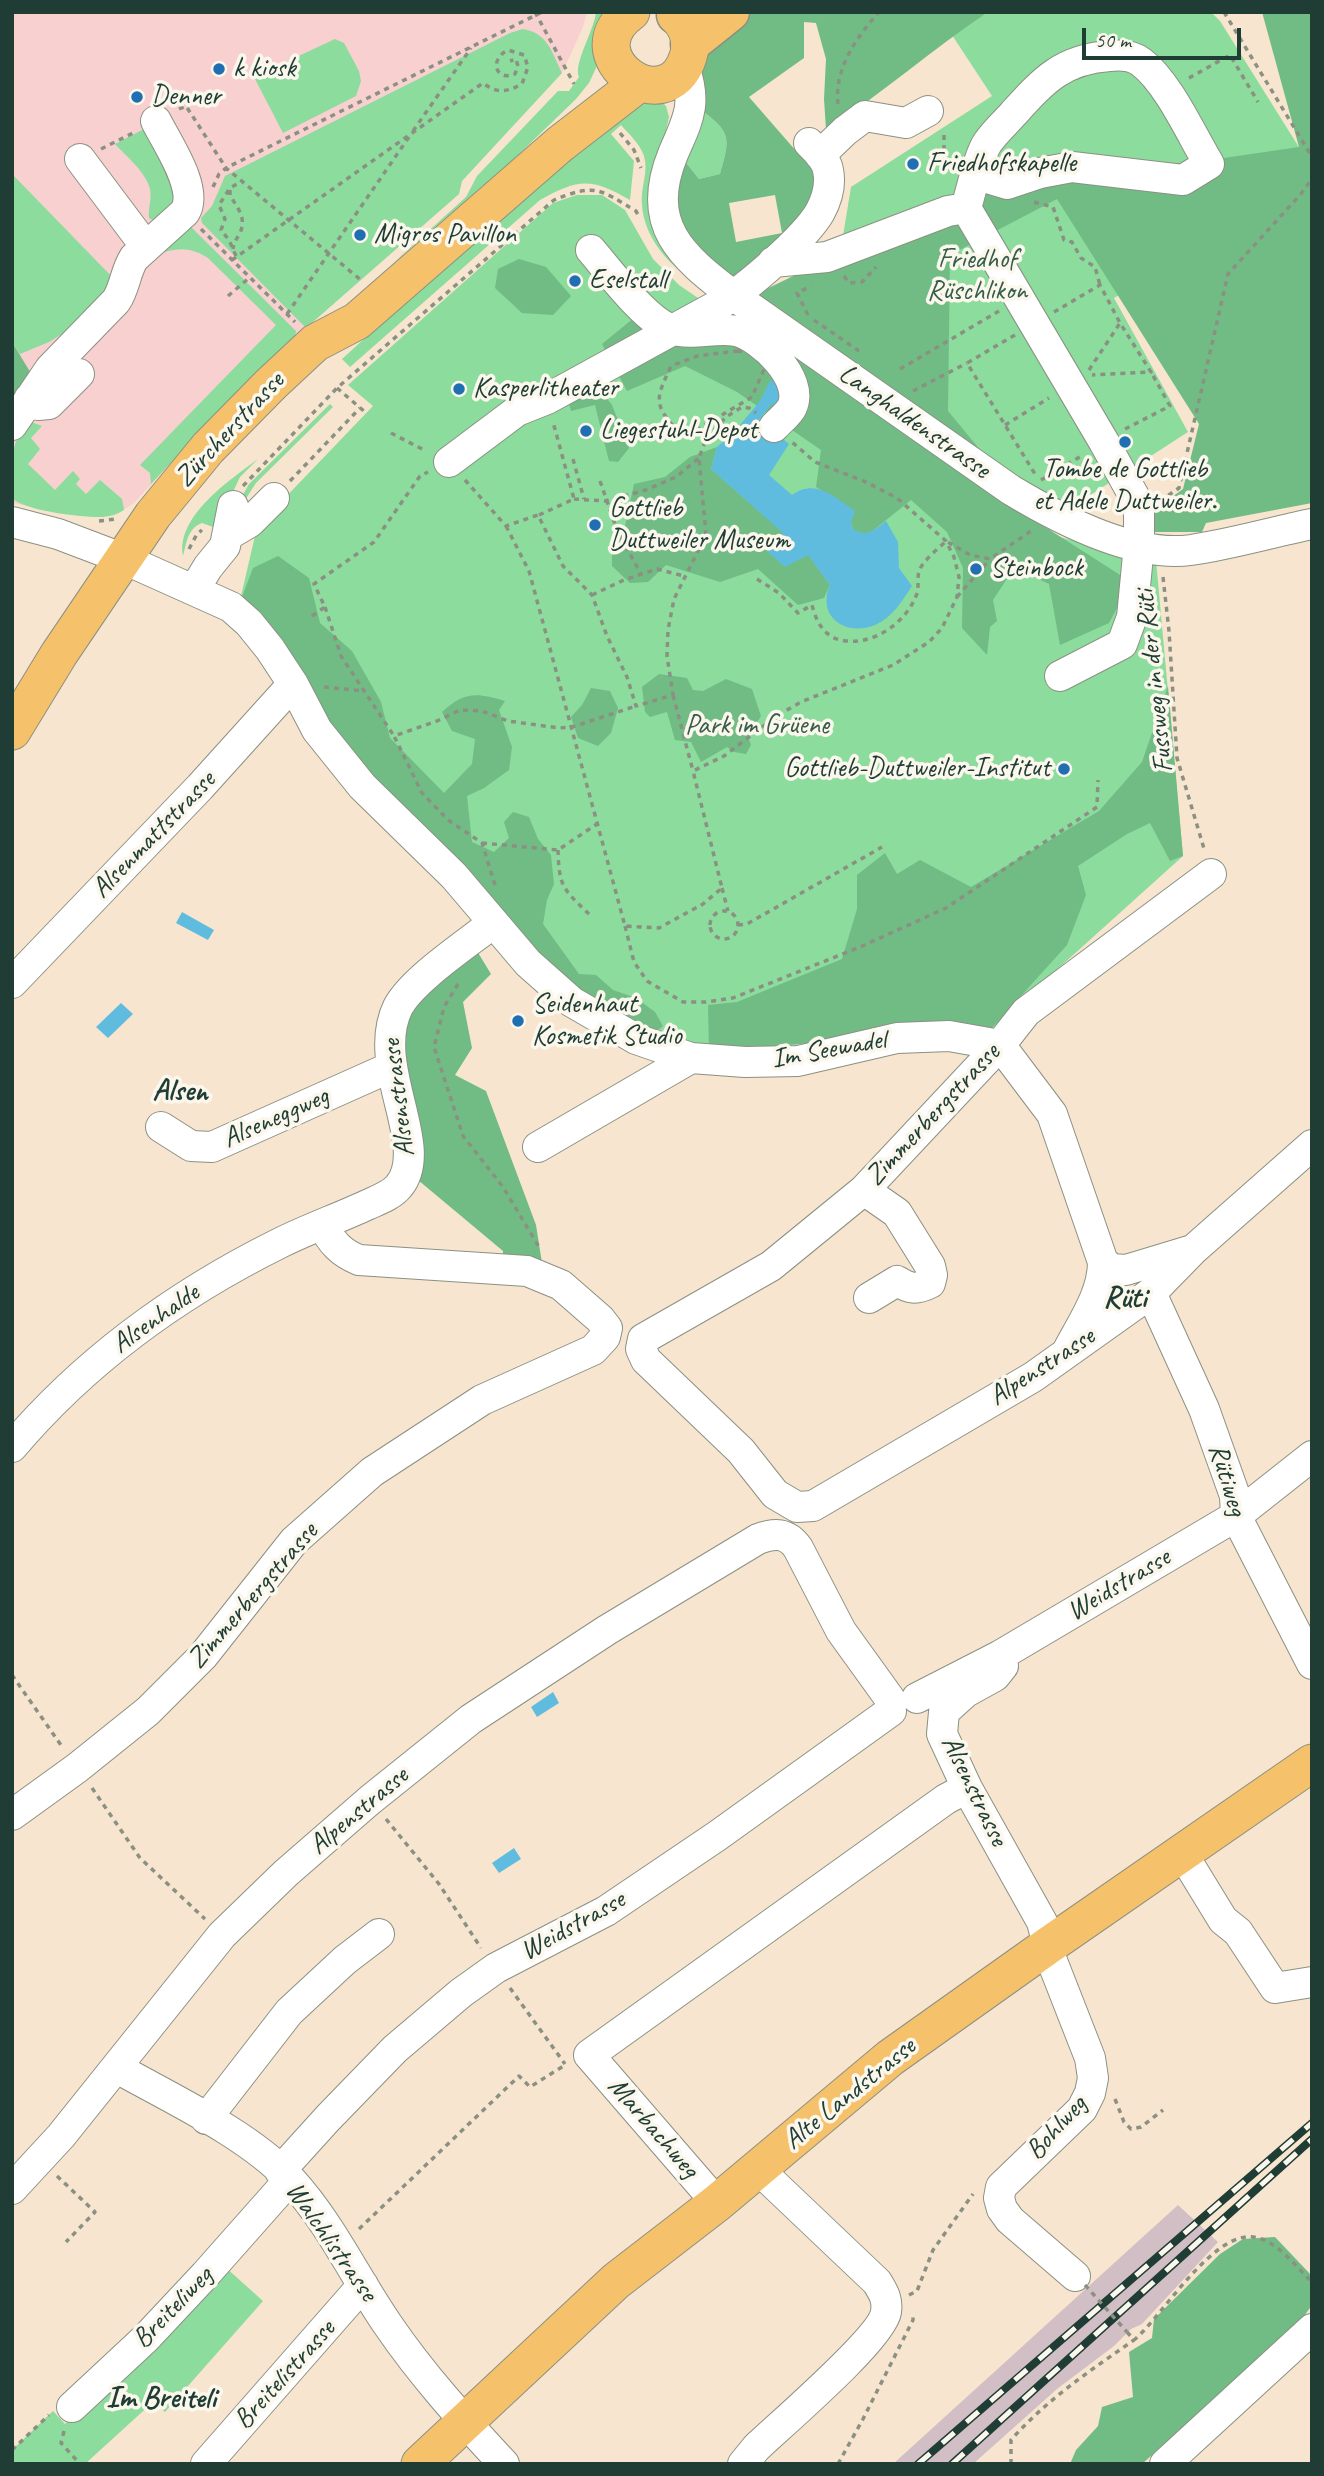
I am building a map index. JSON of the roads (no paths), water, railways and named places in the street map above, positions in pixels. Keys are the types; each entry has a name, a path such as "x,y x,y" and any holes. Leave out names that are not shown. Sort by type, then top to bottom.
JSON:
{"highway":[{"path":"665,47 730,12"}],"main road":[{"path":"626,14 612,40 665,47"},
{"name":"Zürcherstrasse","path":"12,731 59,654 160,507 208,448 315,343 357,321 560,144 665,47"},
{"name":"Alte Landstrasse","path":"420,2464 616,2281 717,2203 891,2058 1312,1763"}],"street":[{"name":"Langhaldenstrasse","path":"665,47 678,100 688,114 687,125 663,182 661,200 664,215 683,253 734,296 1011,490 1050,514 1150,555 1158,550 1189,550 1312,524"},
{"path":"976,175 1007,184 1040,173 1072,167 1184,180 1209,163 1166,90 1139,60 1120,55 1088,57 1043,82 986,144 976,175 966,208 1135,498 1150,555 1122,644 1060,676"},
{"path":"449,462 517,411 547,399 734,296 773,262 819,213 830,180 828,166 815,149 865,116 906,123 928,111"},
{"path":"12,425 66,350 116,301 121,294 128,268 146,247 185,212 190,200 187,184 156,121"},
{"path":"80,159 146,247"},
{"path":"773,262 827,257 948,211 966,208"},
{"path":"591,250 649,316 671,329 737,331 766,348 786,368 795,391 792,407 774,427"},
{"path":"29,399 38,405 50,404 79,374"},
{"path":"228,535 250,522 274,498"},
{"path":"194,590 225,546 233,506"},
{"path":"12,522 58,534 124,559 231,607 249,623 270,649 293,684 317,730 362,786 454,876 495,909"},
{"name":"Alsenmattstrasse","path":"12,983 200,787 293,684"},
{"name":"Zimmerbergstrasse","path":"813,1506 797,1507 775,1494 741,1451 646,1360 640,1349 643,1339 771,1266 864,1190 1000,1045 1026,1012 1211,874"},
{"name":"Alsenstrasse","path":"323,1225 385,1197 398,1189 407,1175 410,1151 391,1068 391,1026 399,1005 417,984 456,953 495,909"},
{"name":"Im Seewadel","path":"495,909 528,964 572,1002 636,1039 691,1058 745,1062 799,1060 897,1038 949,1035 1000,1045"},
{"path":"1000,1045 1052,1114 1103,1262 1099,1290 1066,1354"},
{"path":"538,1147 691,1058"},
{"name":"Alseneggweg","path":"161,1127 191,1146 212,1147 391,1068"},
{"name":"Alpenstrasse","path":"813,1506 1033,1377 1151,1293 1194,1250 1312,1144"},
{"path":"864,1190 897,1213 930,1266 932,1275 930,1283 920,1288 909,1289 897,1281 869,1298"},
{"name":"Zimmerbergstrasse","path":"12,1815 77,1768 148,1710 203,1656 294,1541 372,1472 482,1401 593,1350 605,1337 607,1328 600,1319 561,1285 527,1271 359,1260 339,1249 328,1237 323,1225"},
{"name":"Alsenhalde","path":"12,1447 79,1377 155,1318 215,1278 282,1242 323,1225"},
{"path":"1103,1262 1112,1269 1126,1270 1194,1250"},
{"name":"Rütiweg","path":"1151,1293 1204,1409 1234,1496 1236,1516 1312,1664"},
{"name":"Weidstrasse","path":"285,2175 328,2118 396,2049 428,2020 496,1968 606,1911 904,1704 1001,1656 1236,1516 1312,1456"},
{"name":"Alpenstrasse","path":"12,2189 40,2160 117,2068 222,1936 286,1872 471,1719 607,1630 758,1539 774,1534 788,1537 798,1548 841,1631 890,1699 904,1704"},
{"name":"Alsenstrasse","path":"1001,1656 1003,1666 995,1676 967,1692 944,1712 942,1734 967,1788 1042,1922 1049,1945"},
{"name":"Marbachweg","path":"717,2203 577,2060 935,1807 967,1788"},
{"path":"1182,1853 1223,1920 1238,1932 1275,1988 1312,1982"},
{"path":"206,2119 289,2012 345,1960 379,1934"},
{"name":"Bohlweg","path":"1049,1945 1052,1961 1090,2058 1093,2078 1090,2094 1082,2109 1001,2187 999,2198 1002,2209 1010,2220 1080,2281"},
{"name":"Walchlistrasse","path":"117,2068 244,2142 285,2175 334,2235 363,2285 413,2360 464,2422 504,2464"},
{"path":"743,2464 756,2448 862,2348 879,2328 898,2296 877,2282 758,2169"},
{"name":"Breiteliweg","path":"72,2407 146,2339 205,2275 285,2175"},
{"name":"Breitelistrasse","path":"206,2464 363,2285"},
{"path":"1165,2464 1312,2329"}],"water":[{"path":"779,380 787,398 771,405 759,420 789,444 769,475 792,495 809,488 832,495 855,511 851,522 853,529 858,532 870,532 886,521 898,542 899,568 912,586 892,613 875,625 854,628 836,622 827,606 830,585 808,555 785,567 767,551 783,533 711,469 717,447 735,431 760,401 770,381"},
{"path":"182,912 214,930 208,940 176,923"},
{"path":"121,1003 133,1014 108,1038 96,1027"},
{"path":"553,1692 559,1703 537,1717 531,1707"},
{"path":"514,1848 521,1859 499,1873 492,1863"}],"railway":[{"path":"918,2464 1312,2123"},
{"path":"952,2464 1312,2139"}],"place":[{"name":"k kiosk","path":"219,69"},
{"name":"Denner","path":"137,97"},
{"name":"Friedhofskapelle","path":"913,164"},
{"name":"Migros Pavillon","path":"360,235"},
{"name":"Eselstall","path":"575,281"},
{"name":"Kasperlitheater","path":"459,389"},
{"name":"Liegestuhl-Depot","path":"586,431"},
{"name":"Tombe de Gottlieb et Adele Duttweiler.","path":"1125,442"},
{"name":"Gottlieb Duttweiler Museum","path":"595,525"},
{"name":"Steinbock","path":"976,569"},
{"name":"Gottlieb-Duttweiler-Institut","path":"1064,769"},
{"name":"Seidenhaut Kosmetik Studio","path":"518,1021"}],"district":[{"name":"Alsen","path":"180,1092"},
{"name":"Rüti","path":"1125,1299"},
{"name":"Im Breiteli","path":"161,2399"}],"park label":[{"name":"Friedhof Rüschlikon","path":"977,276"},
{"name":"Park im Grüene","path":"757,726"}]}
